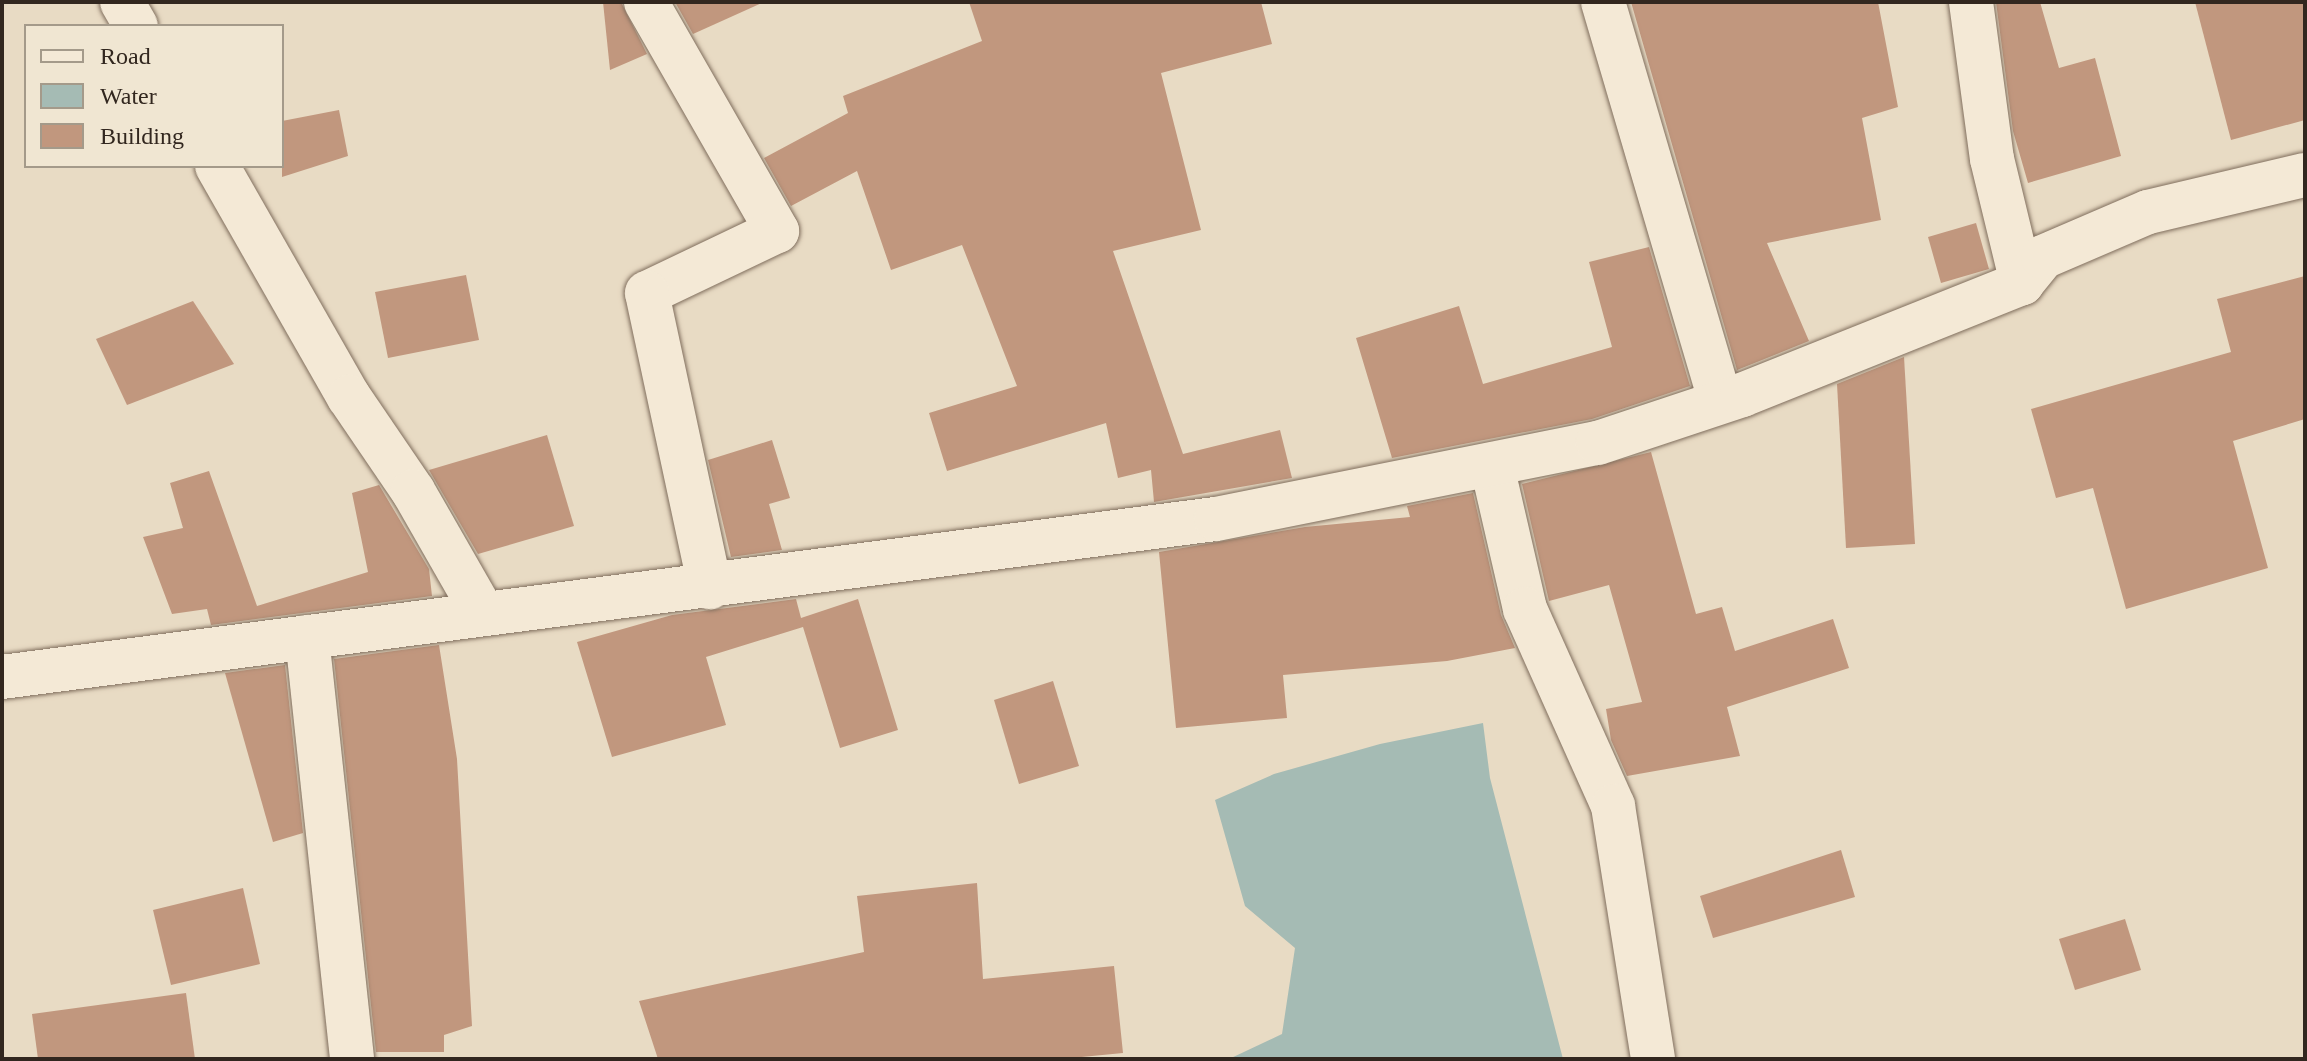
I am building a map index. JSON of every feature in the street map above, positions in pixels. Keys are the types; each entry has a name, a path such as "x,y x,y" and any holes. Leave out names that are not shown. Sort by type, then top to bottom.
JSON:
{"street":[{"path":"122,2 135,24"},
{"path":"646,2 777,231 647,293 710,587"},
{"path":"1603,2 1720,400"},
{"path":"1971,2 1992,159 2022,283"},
{"path":"218,168 349,397 413,491 483,613"},
{"path":"2,677 1216,519 1598,443 1742,395 2022,283 2043,257 2148,212 2305,175"},
{"path":"1492,466 1525,609 1613,806 1653,1059"},
{"path":"307,637 352,1059"}],"water":[{"path":"1483,723 1490,778 1563,1059 1229,1059 1282,1034 1295,948 1245,906 1215,800 1274,774 1380,744"}],"building":[{"path":"603,2 621,2 647,54 610,70"},
{"path":"675,2 764,2 693,34"},
{"path":"969,2 1261,2 1272,44 1161,73 1201,230 1113,251 1183,454 1280,430 1292,478 1154,502 1151,470 1118,478 1106,423 947,471 929,413 1017,386 962,245 891,270 857,171 791,206 764,158 848,113 843,96 982,41"},
{"path":"1631,2 1878,2 1898,107 1862,118 1881,220 1767,243 1809,341 1737,370"},
{"path":"1996,2 2040,2 2059,68 2095,58 2121,156 2028,183 2013,131"},
{"path":"2195,2 2305,2 2305,120 2231,140"},
{"path":"339,110 348,156 282,177 284,121"},
{"path":"1976,223 1989,269 1941,283 1928,237"},
{"path":"1649,247 1690,386 1592,419 1392,458 1356,338 1459,306 1483,384 1612,347 1589,262"},
{"path":"466,275 479,340 388,358 375,292"},
{"path":"2305,276 2305,419 2233,441 2268,568 2126,609 2093,488 2056,498 2031,409 2231,352 2217,299"},
{"path":"193,301 234,364 127,405 96,339"},
{"path":"1904,357 1915,544 1846,548 1837,384"},
{"path":"547,435 574,526 478,554 429,470"},
{"path":"772,440 790,498 769,504 782,550 731,557 708,460"},
{"path":"1651,452 1696,614 1722,607 1735,651 1833,619 1849,668 1727,707 1740,756 1627,776 1611,740 1606,709 1642,702 1609,585 1549,601 1522,484"},
{"path":"209,471 257,606 368,572 352,493 379,485 429,569 432,596 211,625 207,609 172,614 143,537 183,528 170,483"},
{"path":"1473,493 1501,615 1515,648 1447,661 1283,675 1287,718 1176,728 1159,552 1305,527 1410,517 1407,506"},
{"path":"796,599 801,618 858,599 898,730 840,748 803,627 706,657 726,725 612,757 577,642 672,615"},
{"path":"439,645 457,759 472,1026 444,1035 444,1052 376,1052 334,659"},
{"path":"285,665 303,833 273,842 225,673"},
{"path":"1053,681 1079,766 1019,784 994,700"},
{"path":"1841,850 1855,897 1713,938 1700,896"},
{"path":"977,883 983,979 1114,966 1123,1053 1061,1059 658,1059 639,1001 864,952 857,896"},
{"path":"243,888 260,964 171,985 153,910"},
{"path":"2125,919 2141,970 2075,990 2059,939"},
{"path":"186,993 195,1059 38,1059 32,1014"}]}
